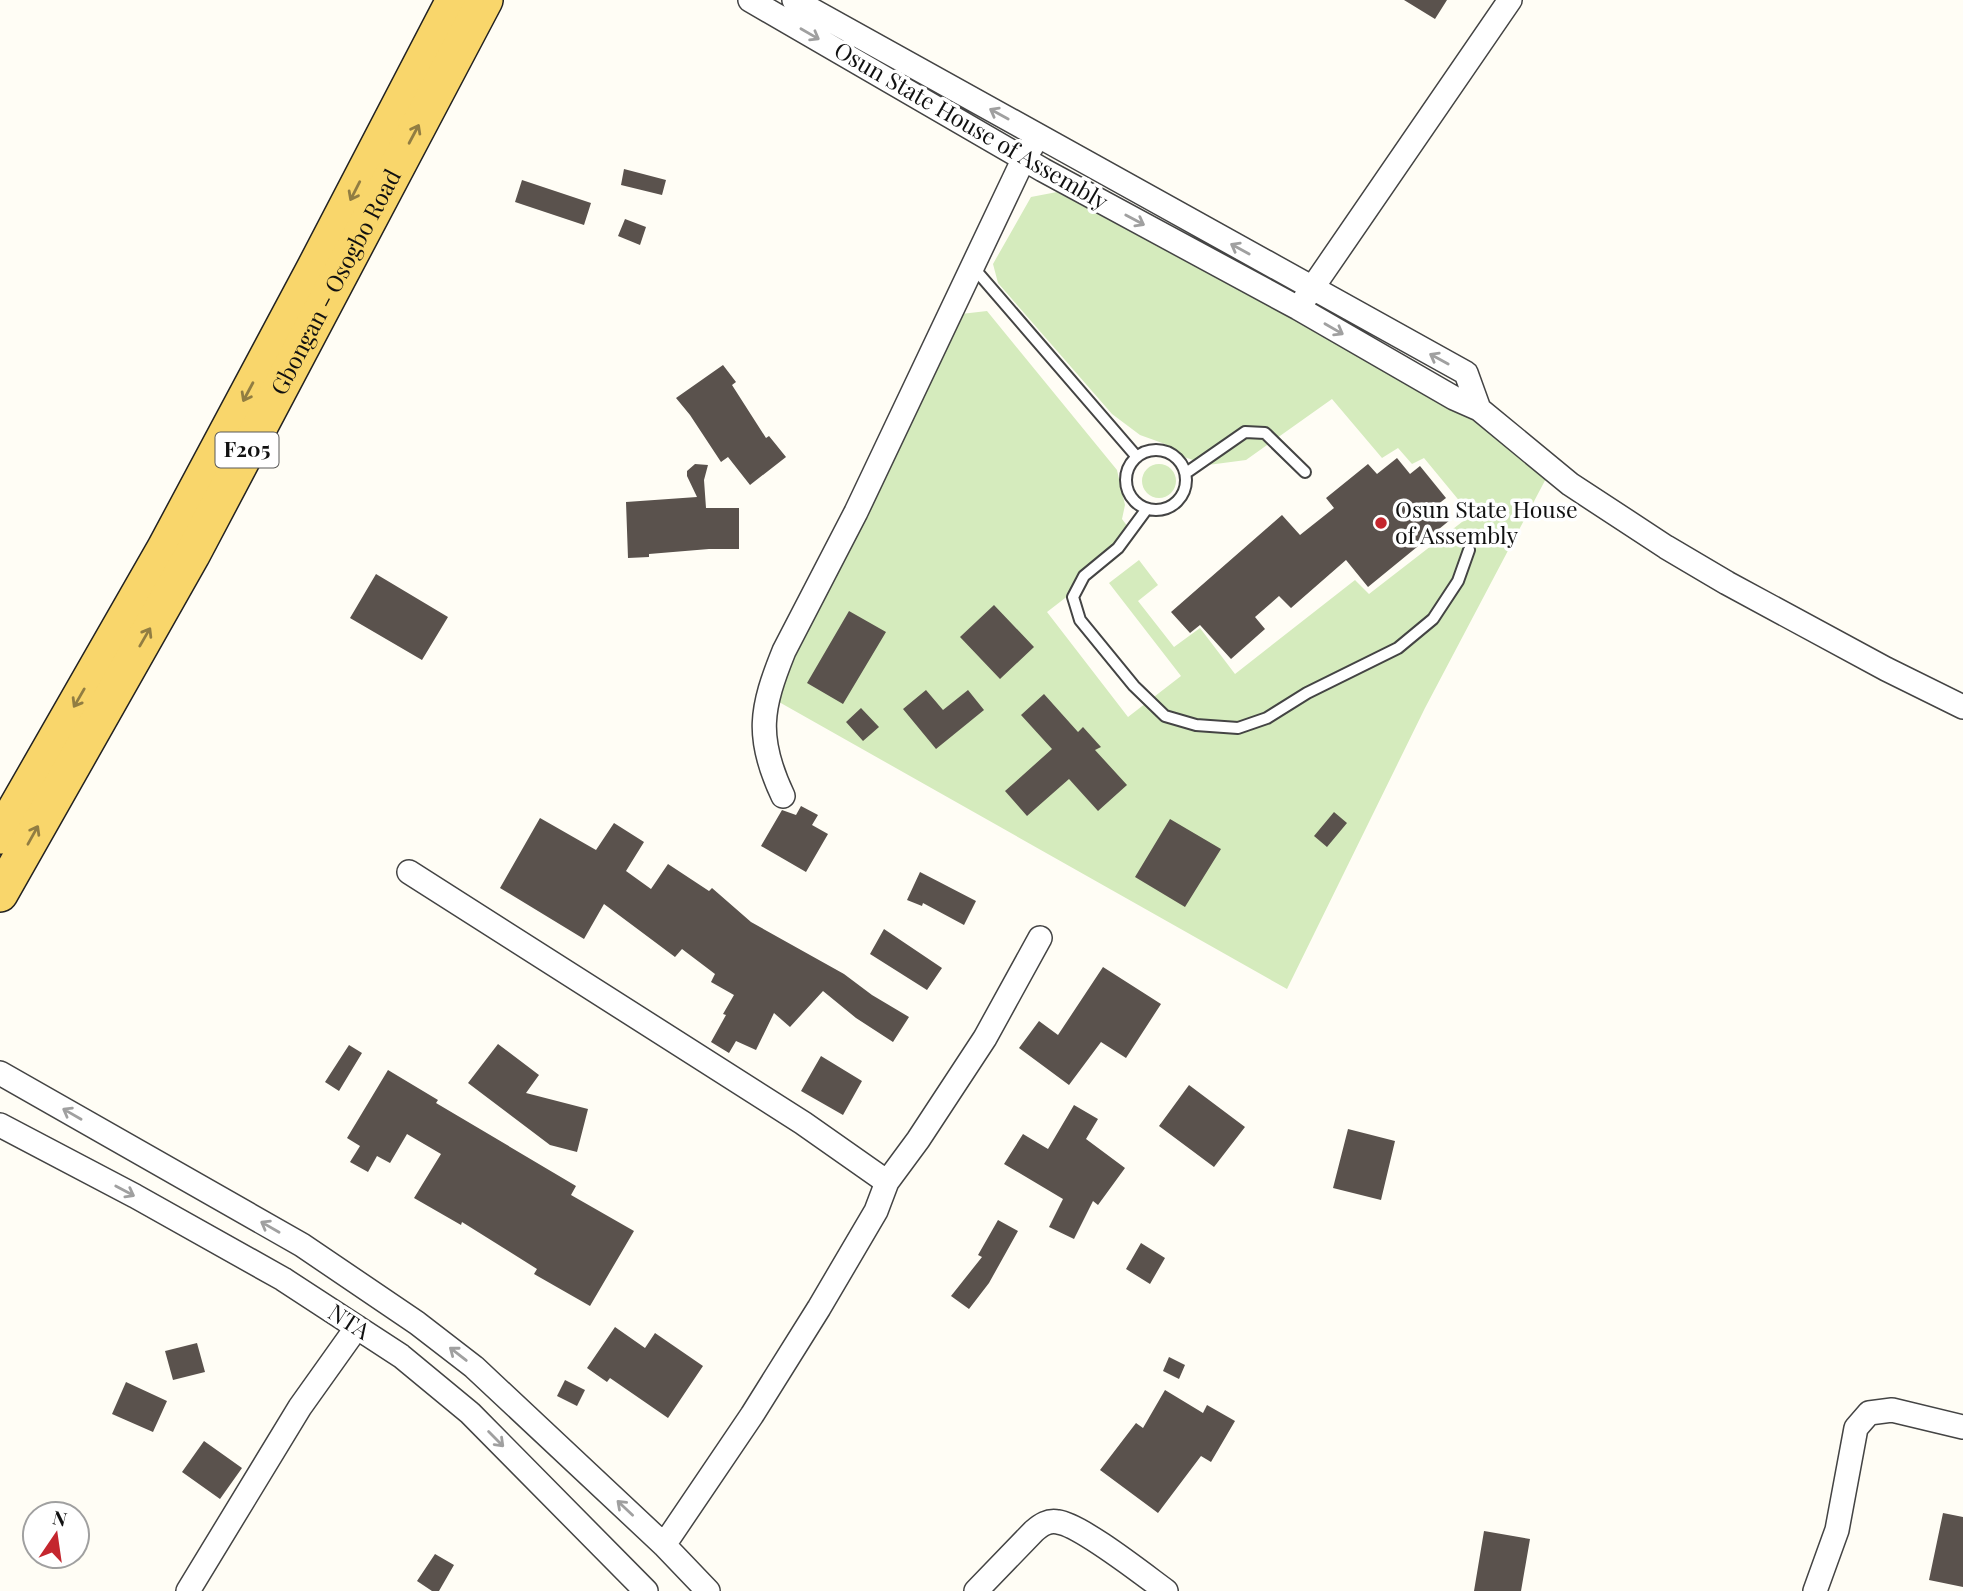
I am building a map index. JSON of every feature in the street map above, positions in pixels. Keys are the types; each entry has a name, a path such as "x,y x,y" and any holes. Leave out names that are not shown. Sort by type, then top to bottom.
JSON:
{"main road":[{"name":"Gbongan - Osogbo Road","path":"0,836 165,548 454,0"},
{"name":"Gbongan - Osogbo Road","path":"0,894 192,555 485,0"}],"street":[{"name":"Osun State House of Assembly","path":"750,0 1024,158 1298,308 1454,398 1479,409"},
{"name":"Osun State House of Assembly","path":"794,0 1466,373 1479,409"},
{"path":"1298,308 1510,0"},
{"path":"783,796 773,774 763,733 766,700 775,674 1024,158 1039,136"},
{"path":"1479,409 1570,484 1666,547 1886,669 1963,707"},
{"path":"409,872 803,1123 887,1182"},
{"path":"664,1545 813,1319 876,1211 887,1182 985,1038 1040,938"},
{"path":"0,1073 302,1245 417,1323 474,1367 664,1545 708,1591"},
{"name":"NTA","path":"0,1125 135,1196 283,1279 401,1356 470,1413 646,1591"},
{"path":"188,1591 300,1407 357,1327"},
{"path":"1815,1591 1837,1530 1856,1428 1869,1413 1892,1410 1963,1427"},
{"path":"976,1591 1043,1523 1056,1521 1076,1528 1166,1591"}],"lane":[{"path":"973,267 1137,457"},
{"path":"1186,473 1245,432 1255,431 1265,433 1305,472"},
{"path":"1165,451 1175,456 1186,473 1187,483 1178,502 1160,511 1146,510 1133,501 1126,483 1126,473 1137,457 1145,452 1165,451"},
{"path":"1146,510 1118,548 1084,576 1073,597 1080,620 1134,687 1165,716 1196,725 1238,728 1267,718 1307,693 1398,648 1433,619 1458,581 1469,550"}],"green space":[{"path":"1057,192 1451,404 1466,407 1550,471 1425,708 1287,989 779,702 783,666 961,314 987,311 1117,470 1125,505 1122,519 1131,531 1110,548 1117,558 1047,612 1128,717 1181,676 1109,583 1139,560 1158,585 1138,601 1174,647 1200,628 1235,674 1355,580 1369,594 1471,515 1424,458 1412,464 1398,448 1382,458 1332,399 1246,460 1208,465 1181,456 1165,444 1140,435 1112,414 998,283 993,264 1031,197"},
{"path":"1159,464 1171,469 1176,481 1171,493 1159,498 1147,493 1142,481 1147,469"}],"building":[{"path":"1404,0 1447,0 1435,19"},
{"path":"624,169 666,180 662,195 621,185"},
{"path":"522,180 591,203 584,225 515,202"},
{"path":"625,219 646,227 640,245 618,236"},
{"path":"723,365 736,382 732,385 766,438 769,436 786,457 750,485 728,457 721,462 676,398"},
{"path":"1397,458 1410,474 1420,466 1446,498 1437,505 1450,520 1368,587 1346,560 1291,608 1279,596 1255,617 1265,629 1231,659 1200,625 1190,633 1171,612 1282,515 1300,535 1334,508 1326,498 1368,464 1377,474"},
{"path":"695,464 708,465 704,480 706,508 739,508 739,549 709,549 628,558 626,502 697,497 687,476 687,471"},
{"path":"376,574 448,617 422,660 350,618"},
{"path":"994,605 1034,647 1000,679 960,637"},
{"path":"849,611 886,632 843,704 807,683"},
{"path":"926,690 943,710 968,690 984,710 936,749 903,709"},
{"path":"1044,694 1078,732 1083,727 1101,747 1095,750 1127,785 1098,811 1069,779 1027,816 1005,791 1052,749 1021,715"},
{"path":"861,708 879,727 863,741 846,722"},
{"path":"801,806 818,815 812,825 828,834 806,872 761,846 782,810 796,815"},
{"path":"1334,812 1347,823 1327,847 1314,836"},
{"path":"540,818 596,850 614,823 644,842 626,871 651,889 668,864 709,891 712,888 751,922 844,974 909,1017 893,1042 856,1018 823,991 790,1027 774,1013 756,1050 736,1041 729,1053 711,1042 734,995 711,982 715,974 682,949 675,957 604,904 584,939 500,888"},
{"path":"1170,819 1221,849 1185,907 1135,877"},
{"path":"920,872 976,901 964,925 923,903 922,906 907,900"},
{"path":"884,929 942,968 927,990 870,954"},
{"path":"1103,967 1161,1004 1126,1058 1101,1042 1069,1085 1019,1048 1039,1021 1058,1035"},
{"path":"498,1044 539,1075 526,1093 588,1109 577,1152 550,1145 468,1083"},
{"path":"349,1045 362,1053 339,1091 325,1082"},
{"path":"821,1056 862,1081 843,1115 801,1091"},
{"path":"388,1070 438,1100 436,1103 576,1186 571,1195 634,1231 590,1306 534,1274 537,1269 462,1222 461,1225 414,1198 441,1154 407,1134 390,1163 377,1156 368,1172 350,1162 360,1146 347,1138"},
{"path":"1189,1085 1245,1127 1214,1167 1159,1126"},
{"path":"1074,1105 1098,1119 1086,1139 1125,1168 1098,1205 1093,1201 1074,1239 1049,1227 1063,1199 1004,1164 1023,1134 1048,1149"},
{"path":"1348,1129 1395,1141 1381,1200 1333,1188"},
{"path":"998,1220 1018,1231 989,1283 969,1309 951,1296 982,1257 978,1255"},
{"path":"1141,1243 1165,1258 1150,1284 1126,1269"},
{"path":"615,1327 645,1348 655,1333 703,1366 668,1418 610,1378 607,1382 587,1368"},
{"path":"197,1343 205,1372 173,1380 165,1351"},
{"path":"1169,1357 1185,1365 1179,1379 1163,1371"},
{"path":"565,1380 585,1390 577,1406 557,1396"},
{"path":"126,1382 167,1401 153,1432 112,1414"},
{"path":"1165,1390 1203,1413 1207,1405 1235,1421 1211,1462 1201,1456 1158,1513 1100,1470 1136,1423 1143,1428"},
{"path":"204,1441 242,1468 220,1499 182,1472"},
{"path":"1943,1513 1963,1517 1963,1587 1929,1580"},
{"path":"1484,1531 1530,1539 1521,1591 1474,1591"},
{"path":"435,1554 454,1565 439,1591 432,1591 417,1581"}],"place":[{"name":"Osun State House of Assembly","path":"1381,523"}]}
